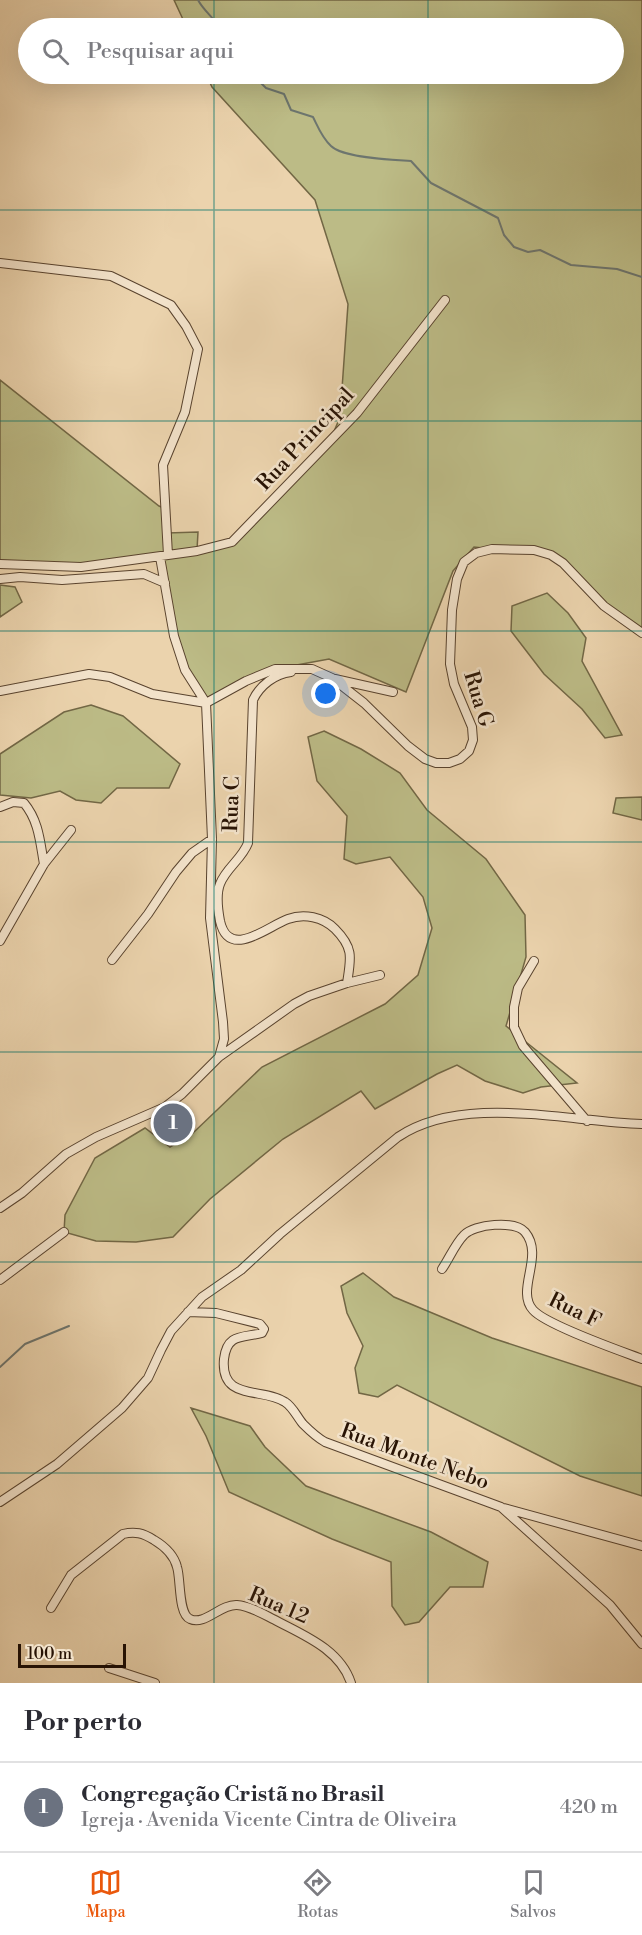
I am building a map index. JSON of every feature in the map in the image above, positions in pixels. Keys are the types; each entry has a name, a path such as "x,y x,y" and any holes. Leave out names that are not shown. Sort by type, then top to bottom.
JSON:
{"street":[{"path":"0,262 111,276 171,305 186,326 198,349 185,412 164,465 164,556 165,583 174,636 185,670 206,703 212,839 210,918 220,988 223,1031 219,1057"},
{"name":"Rua Principal","path":"0,564 81,567 197,551 232,542 357,412 445,300"},
{"name":"Rua G","path":"206,703 246,681 275,669 312,669 332,678 364,703 408,746 425,759 436,763 448,763 460,759 469,751 473,740 471,727 454,684 450,664 452,610 457,579 464,562 476,553 492,549 534,550 551,555 563,563 604,606 642,633"},
{"path":"0,579 20,577 62,580 144,574 165,583"},
{"name":"Rua C","path":"312,669 287,672 269,681 257,692 253,700 248,843 244,853 219,885 220,923 227,935 233,939 243,940 287,919 301,916 317,918 331,925 348,944 350,964 347,983"},
{"path":"0,691 89,674 110,677 152,694 206,703"},
{"path":"332,678 393,692"},
{"path":"0,807 13,802 24,803 31,811 36,821 44,864"},
{"path":"0,941 44,864 70,830"},
{"path":"112,960 148,914 176,872 192,853 212,839"},
{"path":"534,961 518,988 514,1007 514,1027 523,1047 588,1121"},
{"path":"0,1208 22,1193 66,1154 89,1141 165,1107 182,1094 219,1057 294,1004 309,996 347,983 380,975"},
{"path":"0,1502 57,1464 122,1408 148,1378 171,1331 202,1297 241,1270 280,1234 414,1126 439,1118 463,1114 509,1113 642,1124"},
{"name":"Rua F","path":"442,1269 464,1235 470,1231 505,1224 517,1226 525,1233 531,1244 531,1269 527,1290 528,1302 532,1309 547,1320 642,1359"},
{"path":"0,1280 64,1232"},
{"name":"Rua Monte Nebo","path":"188,1312 216,1313 252,1321 263,1327 262,1334 235,1338 229,1343 225,1352 224,1365 227,1378 236,1388 285,1402 315,1436 325,1442 501,1507 610,1605 642,1644"},
{"path":"501,1507 642,1546"},
{"name":"Rua 12","path":"51,1608 65,1583 76,1570 123,1534 142,1533 156,1541 172,1557 178,1568 182,1609 185,1616 191,1620 200,1620 228,1605 238,1605 255,1610 312,1639 338,1660 348,1674 351,1683"},
{"path":"109,1668 155,1683"}],"shaded area":[{"path":"174,0 642,0 642,631 604,606 551,555 474,547 453,571 406,692 329,659 275,669 206,703 185,670 160,557 81,567 0,564 0,380 164,508 167,533 198,532 197,550 232,542 330,441 340,417 348,304 315,200 211,84 624,84 624,18 182,18"},
{"path":"0,585 15,587 22,602 0,617"},
{"path":"547,593 568,613 586,638 582,661 622,735 605,738 582,709 544,674 511,631 512,606"},
{"path":"91,705 123,716 180,764 169,788 117,788 101,803 76,800 60,791 31,798 0,795 0,754 64,712"},
{"path":"324,731 361,749 400,773 427,810 486,859 525,915 526,957 506,1026 577,1083 541,1087 523,1093 485,1081 457,1065 375,1109 361,1091 283,1139 210,1199 173,1237 136,1242 96,1241 64,1232 65,1215 95,1158 145,1128 170,1147 193,1133 262,1067 385,1004 418,975 432,928 423,897 390,857 356,864 344,859 347,816 317,781 308,737"},
{"path":"642,797 642,820 613,813 616,798"},
{"path":"363,1273 394,1297 492,1338 642,1387 642,1496 580,1476 397,1385 378,1397 359,1393 355,1368 363,1346 347,1313 341,1286"},
{"path":"191,1408 250,1426 265,1447 306,1486 431,1532 488,1562 483,1587 450,1587 419,1622 405,1625 392,1606 391,1562 332,1539 229,1492 206,1436"}],"waterway":[{"path":"198,0 212,18"},
{"path":"262,84 266,88 284,94 291,110 313,117 323,136 337,150 357,156 411,161 431,183 498,218 504,235 514,247 528,252 540,250 571,265 617,269 642,277"},
{"path":"0,1367 25,1344 69,1326"}],"place":[{"name":"Congregação Cristã no Brasil","path":"173,1123"}]}
